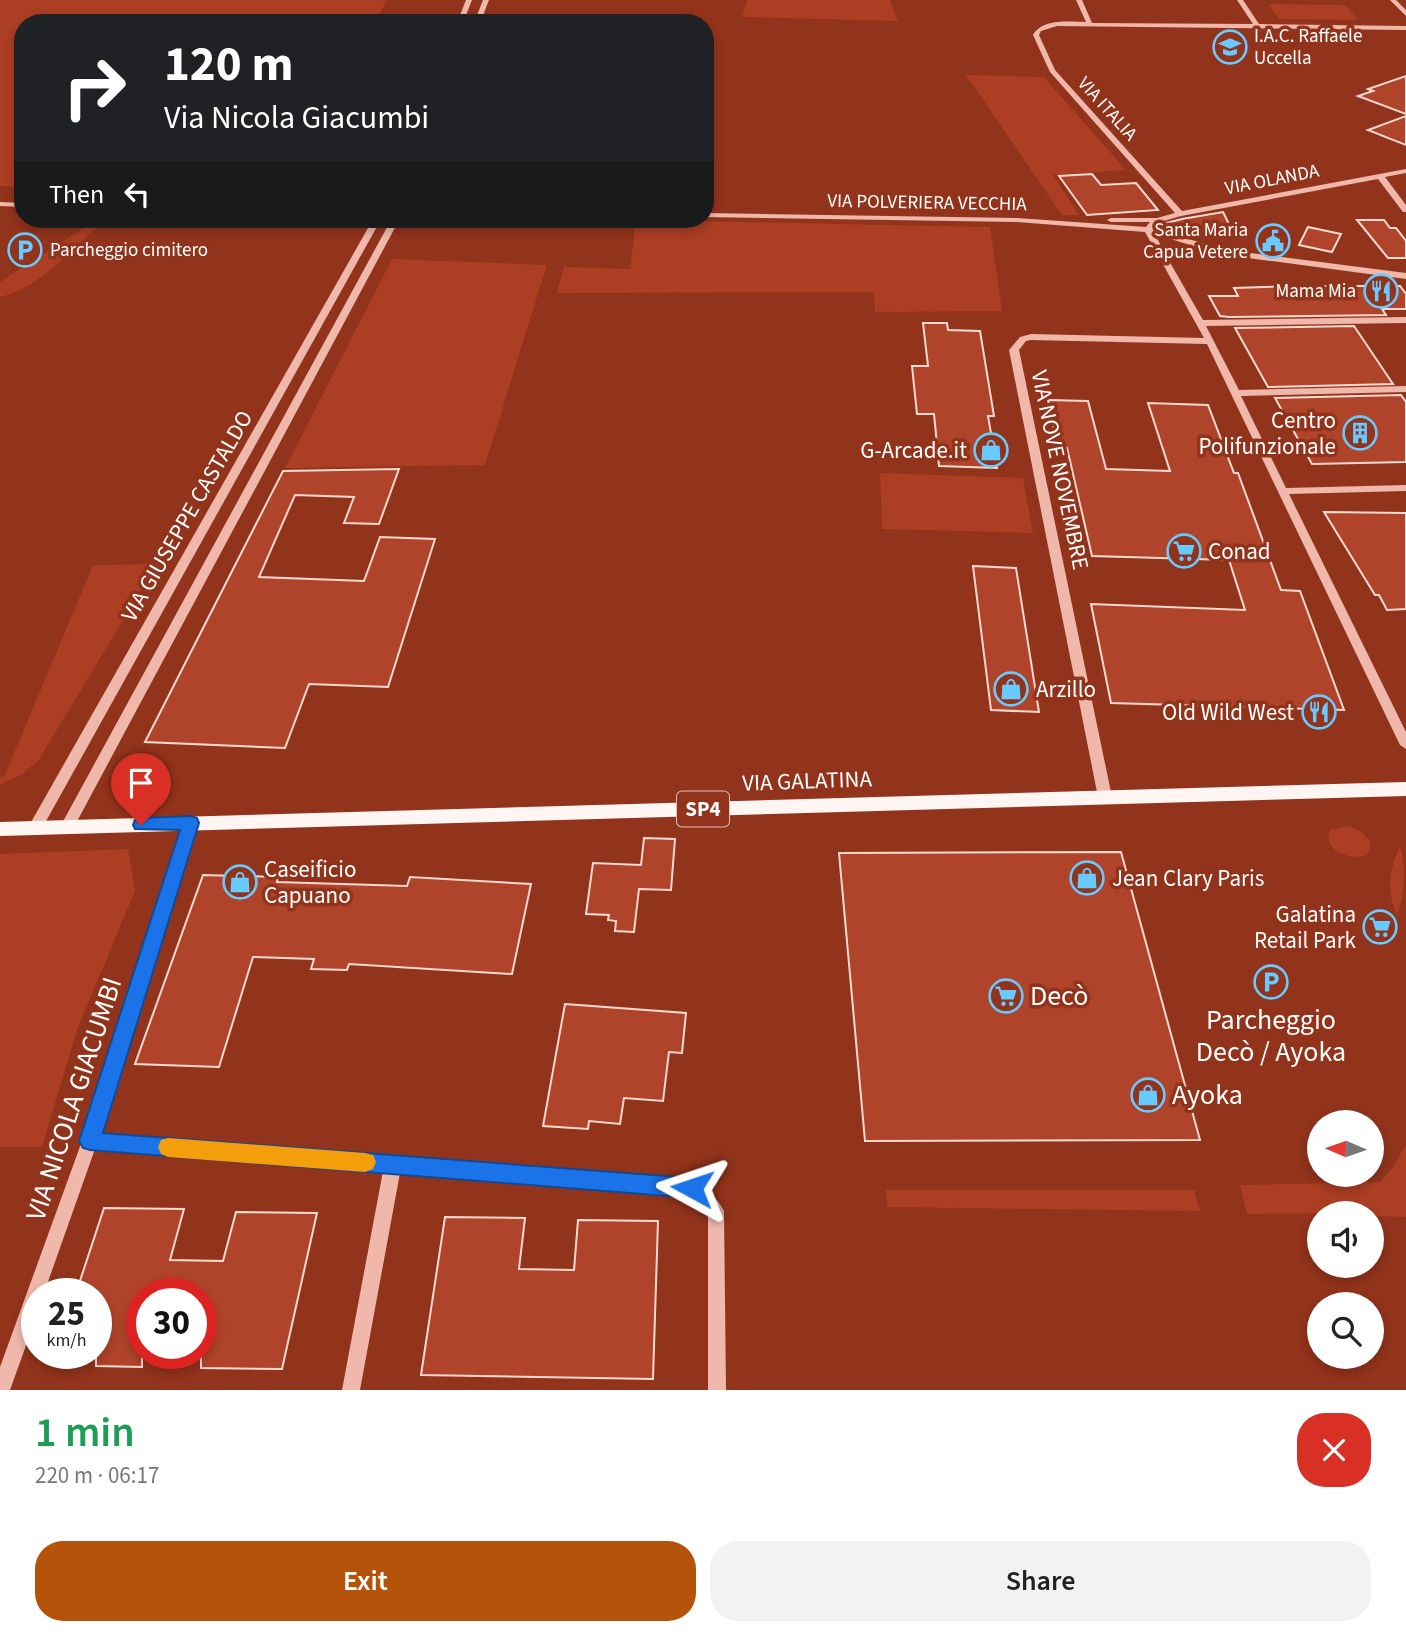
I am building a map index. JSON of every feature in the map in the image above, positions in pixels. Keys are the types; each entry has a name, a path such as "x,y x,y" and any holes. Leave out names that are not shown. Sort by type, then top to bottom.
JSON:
{"main road":[{"name":"VIA GALATINA","path":"0,830 1406,789"}],"street":[{"path":"1079,0 1090,24 1406,27"},
{"path":"1240,0 1257,26"},
{"path":"1393,0 1406,14"},
{"name":"VIA ITALIA","path":"1090,24 1055,24 1045,26 1036,34 1052,71 1181,214"},
{"name":"VIA OLANDA","path":"1157,220 1406,171"},
{"path":"1380,176 1406,210"},
{"name":"VIA POLVERIERA VECCHIA","path":"714,215 1017,220 1148,230 1239,254 1406,276"},
{"path":"1017,220 1157,220"},
{"path":"1157,220 1148,230 1200,323 1406,745"},
{"name":"VIA GIUSEPPE CASTALDO","path":"34,828 366,228"},
{"name":"VIA GIUSEPPE CASTALDO","path":"67,827 393,228"},
{"path":"1164,258 1178,250 1200,245"},
{"path":"1200,323 1406,320"},
{"name":"VIA NOVE NOVEMBRE","path":"1105,797 1014,350 1023,339 1031,337 1209,341"},
{"path":"1235,393 1406,389"},
{"path":"1283,491 1406,488"},
{"name":"VIA NICOLA GIACUMBI","path":"1,1390 90,1141 191,823"},
{"path":"90,1141 692,1188 716,1211 717,1390"},
{"path":"351,1390 393,1164"}],"shaded area":[{"path":"0,0 387,0 380,14 14,14 14,187 0,186"},
{"path":"747,0 890,0 898,21 742,17"},
{"path":"1268,4 1345,5 1358,20 1279,19"},
{"path":"966,75 1044,77 1126,170 1053,175 1079,215 1062,215"},
{"path":"714,222 990,227 1002,311 875,312 874,292 557,293 564,267 630,269 635,228 714,228"},
{"path":"84,228 97,228 32,284 0,297 0,282"},
{"path":"392,259 547,265 485,465 285,468"},
{"path":"880,473 1023,478 1033,533 882,529"},
{"path":"157,564 38,761 22,774 0,785 0,777 4,777 93,565"},
{"path":"1347,826 1361,831 1370,841 1367,855 1353,857 1339,853 1330,844 1330,830"},
{"path":"1400,846 1404,880 1397,915 1391,897 1390,881"},
{"path":"128,849 135,891 77,1030 42,1147 0,1147 0,854"},
{"path":"1406,1144 1406,1217 1384,1216 1384,1201 1307,1201 1307,1214 1247,1214 1240,1185 1307,1184 1307,1187 1384,1187 1384,1177"},
{"path":"886,1190 1194,1190 1200,1211 887,1207"}],"building":[{"path":"1406,76 1406,114 1358,96 1373,91 1368,89"},
{"path":"1406,116 1406,145 1368,130"},
{"path":"1092,174 1101,185 1136,183 1158,210 1087,215 1059,176"},
{"path":"1223,212 1234,234 1176,233 1162,229 1162,224"},
{"path":"1357,220 1384,220 1390,228 1396,228 1406,241 1406,258 1388,258"},
{"path":"1308,227 1341,234 1332,252 1299,245"},
{"path":"1400,286 1406,294 1406,309 1382,309 1386,315 1229,317 1220,316 1209,296 1238,296 1234,288"},
{"path":"923,323 947,323 948,330 980,331 994,416 988,416 997,468 939,466 934,414 917,414 912,366 928,366"},
{"path":"1354,326 1393,384 1268,387 1235,328"},
{"name":"Centro Polifunzionale","path":"1401,395 1406,402 1406,462 1312,464 1275,398"},
{"path":"1048,400 1088,401 1106,469 1170,471 1148,403 1208,405 1234,473 1238,473 1281,590 1300,591 1344,710 1111,703 1091,604 1245,610 1229,560 1092,556 1067,448 1058,448"},
{"path":"399,469 379,524 344,523 354,497 295,495 259,577 364,581 380,537 435,539 388,687 309,684 285,748 145,742 283,471"},
{"path":"1324,512 1406,513 1406,609 1387,610"},
{"path":"973,566 1016,568 1039,712 991,710"},
{"path":"644,838 675,839 671,890 639,889 634,932 615,931 616,921 608,920 609,915 586,914 593,863 641,865"},
{"name":"Decò","path":"1121,852 1200,1140 865,1141 839,853"},
{"path":"203,875 278,877 277,882 407,886 410,877 531,884 512,974 349,964 347,970 311,969 314,959 253,957 219,1067 135,1064"},
{"path":"565,1004 686,1013 682,1053 669,1052 663,1101 624,1098 620,1124 589,1121 588,1129 543,1126"},
{"path":"104,1208 184,1209 170,1260 223,1261 236,1212 317,1213 282,1369 217,1368 217,1278 126,1278 126,1367 112,1366 112,1278 81,1278"},
{"path":"445,1217 525,1218 519,1269 574,1270 578,1220 658,1221 653,1379 421,1375"}],"slow traffic":[{"path":"168,1147 365,1162"}],"place":[{"name":"I.A.C. Raffaele Uccella","path":"1230,47"},
{"name":"Santa Maria Capua Vetere","path":"1273,241"},
{"name":"Parcheggio cimitero","path":"25,250"},
{"name":"Mama Mia","path":"1381,291"},
{"name":"Centro Polifunzionale","path":"1360,433"},
{"name":"G-Arcade.it","path":"991,450"},
{"name":"Conad","path":"1184,551"},
{"name":"Arzillo","path":"1011,689"},
{"name":"Old Wild West","path":"1319,712"},
{"name":"Jean Clary Paris","path":"1087,878"},
{"name":"Caseificio Capuano","path":"240,882"},
{"name":"Galatina Retail Park","path":"1380,927"},
{"name":"Parcheggio Decò / Ayoka","path":"1271,982"},
{"name":"Decò","path":"1006,996"},
{"name":"Ayoka","path":"1148,1095"}],"route":[{"path":"141,825 191,823 90,1141 692,1188"}]}
